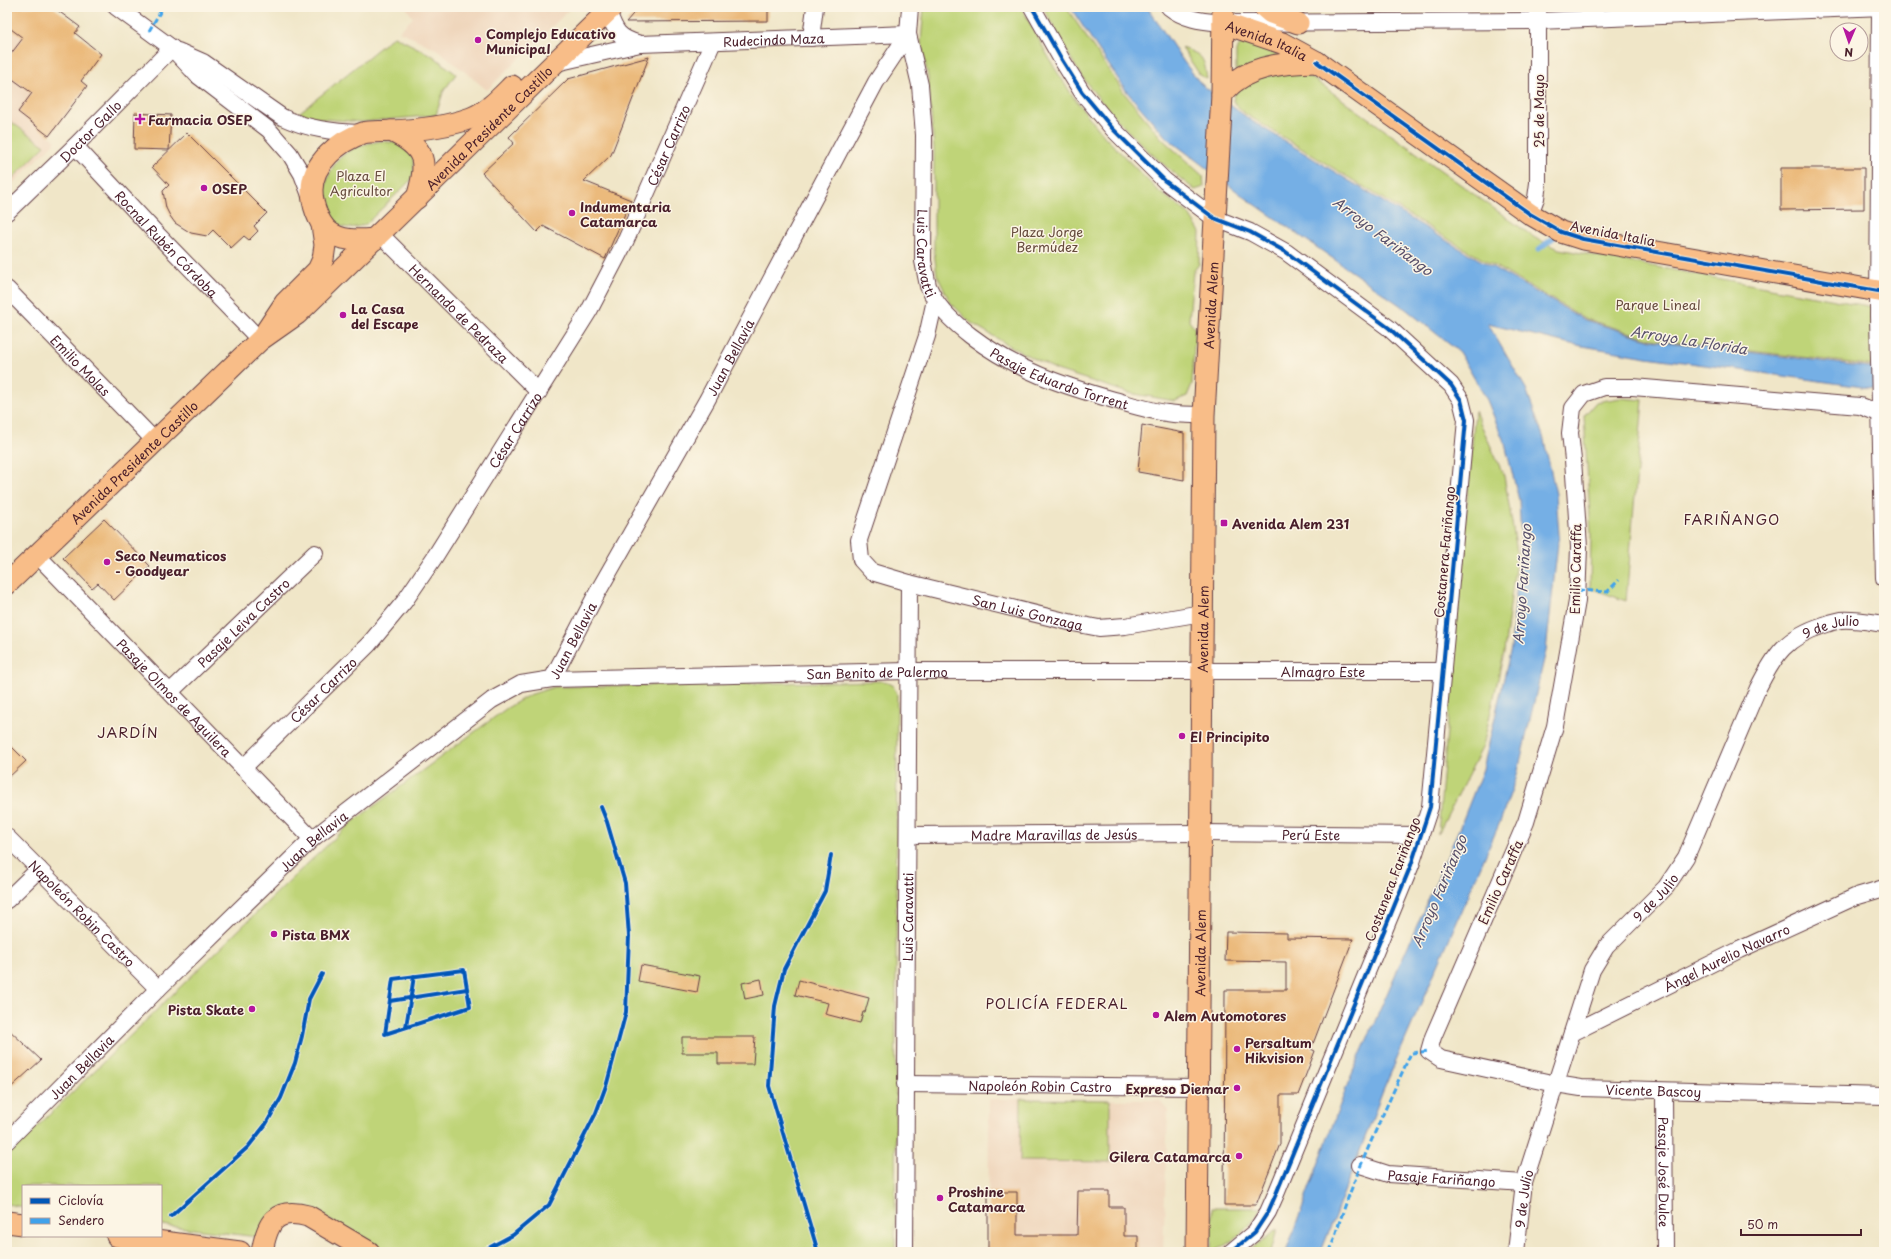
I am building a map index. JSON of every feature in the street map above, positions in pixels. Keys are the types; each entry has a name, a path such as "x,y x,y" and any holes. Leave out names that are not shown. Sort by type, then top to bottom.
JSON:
{"main road":[{"path":"1264,7 1298,23"},
{"name":"Avenida Presidente Castillo","path":"416,198 556,63 604,8"},
{"name":"Avenida Presidente Castillo","path":"391,131 449,124 472,117 488,108 604,8"},
{"name":"Avenida Alem","path":"1197,1252 1204,415 1222,94 1223,15"},
{"name":"Avenida Italia","path":"1223,15 1282,43 1317,62 1530,214 1562,232 1583,239 1881,292"},
{"path":"1222,94 1236,80 1254,71 1283,64 1317,62"},
{"path":"391,131 415,145 420,154 423,163 423,173 416,198 378,236 353,240 343,238 329,232 322,225 312,199 312,186 316,171 324,159 335,148 364,133 391,131"},
{"name":"Avenida Presidente Castillo","path":"260,340 285,303 318,270 323,259 325,245 322,225"},
{"name":"Avenida Presidente Castillo","path":"7,584 260,340 297,314 378,236"},
{"path":"262,1252 265,1233 269,1225 280,1217 298,1213 308,1216 369,1252"},
{"path":"7,1222 22,1224"},
{"path":"125,1237 240,1252"}],"street":[{"path":"116,7 172,48 197,75 269,130 290,154 302,174 312,199"},
{"path":"811,38 815,7"},
{"name":"Luis Caravatti","path":"861,560 859,540 927,336 935,300 928,286 923,261 924,135 920,85 908,34 910,7"},
{"name":"Costanera Fariñango","path":"1032,7 1082,92 1112,129 1164,181 1214,218 1250,232 1286,252 1389,328 1451,384 1461,400 1466,420 1430,808 1411,865 1268,1212 1255,1232 1231,1252"},
{"name":"Avenida Italia","path":"1169,7 1178,14 1193,19 1223,15"},
{"path":"1223,15 1298,23 1538,14 1881,7 1881,292 1879,364 1882,413 1884,578"},
{"name":"Rudecindo Maza","path":"604,8 617,33 626,40 640,44"},
{"name":"25 de Mayo","path":"1530,214 1536,198 1538,184 1538,14"},
{"name":"Rudecindo Maza","path":"556,63 640,44 908,34"},
{"name":"Juan Bellavia","path":"7,1141 158,989 312,839 492,700 521,684 552,679 596,595 707,400 876,82 908,34"},
{"name":"César Carrizo","path":"243,768 369,644 404,602 539,392 589,311 626,240 713,42"},
{"path":"172,48 203,62 282,117 295,123 332,132 364,133"},
{"name":"Doctor Gallo","path":"7,212 172,48"},
{"name":"Rocnal Rubén Córdoba","path":"75,146 155,232 260,340"},
{"name":"Hernando de Pedraza","path":"378,236 539,392"},
{"name":"Emilio Molas","path":"7,289 50,335 155,441"},
{"name":"Pasaje Eduardo Torrent","path":"935,300 940,308 969,334 993,352 1027,371 1068,387 1146,409 1168,414 1204,415"},
{"name":"Emilio Caraffa","path":"1429,1051 1433,1037 1526,822 1555,726 1577,601 1579,547 1570,433 1573,408 1584,394 1604,387 1633,387 1860,406 1882,413"},
{"name":"Pasaje Leiva Castro","path":"170,692 315,553"},
{"name":"Pasaje Olmos de Aguilera","path":"37,555 312,839"},
{"name":"San Luis Gonzaga","path":"861,560 872,572 909,583 1099,628 1125,626 1202,613"},
{"name":"Luis Caravatti","path":"905,1252 909,583"},
{"name":"9 de Julio","path":"1516,1252 1524,1183 1592,970 1606,947 1666,887 1686,856 1758,688 1770,664 1792,639 1812,629 1840,620 1859,620 1884,624"},
{"name":"San Benito de Palermo","path":"552,679 908,671 1202,670"},
{"name":"Almagro Este","path":"1202,670 1443,672"},
{"name":"Madre Maravillas de Jesús","path":"908,835 1201,833"},
{"name":"Perú Este","path":"1201,833 1421,835"},
{"name":"Napoleón Robin Castro","path":"7,837 158,989"},
{"path":"7,900 39,869"},
{"name":"Ángel Aurelio Navarro","path":"1572,1033 1739,950 1858,896 1884,888"},
{"name":"Vicente Bascoy","path":"1429,1051 1441,1059 1581,1088 1884,1096"},
{"name":"Napoleón Robin Castro","path":"905,1084 1199,1087"},
{"name":"Pasaje José Dulce","path":"1664,1091 1665,1252"},
{"name":"Pasaje Fariñango","path":"1360,1165 1394,1174 1524,1183"}],"shaded area":[{"path":"7,7 80,27 69,41 82,39 101,54 86,75 78,69 74,76 87,86 50,136 56,141 7,189"},
{"name":"Complejo Educativo Municipal","path":"406,7 572,7 487,90 438,50 399,31 413,18"},
{"path":"989,1099 1159,1100 1168,1111 1163,1252 988,1252"}],"green space":[{"name":"Plaza Jorge Bermúdez","path":"924,7 1021,7 1054,67 1074,98 1104,136 1157,190 1188,213 1200,232 1199,264 1193,272 1189,321 1195,329 1192,384 1187,396 1175,401 1129,393 1057,370 1013,348 970,322 950,302 937,275 934,251 934,149 928,77 921,42"},
{"path":"1043,7 1066,7 1125,94 1162,139 1203,176 1204,187 1195,190 1180,179 1125,128 1082,77 1070,58"},
{"path":"1293,7 1375,7 1375,9 1304,11"},
{"path":"394,36 433,56 456,74 443,92 436,115 362,122 323,119 299,113"},
{"path":"1241,44 1250,44 1283,57 1236,74 1236,51"},
{"path":"1182,48 1198,55 1201,58 1205,66 1207,79 1200,75"},
{"name":"Parque Lineal","path":"1298,73 1315,80 1535,238 1559,249 1884,309 1884,367 1651,339 1586,319 1453,242 1244,113 1233,101 1235,93 1256,77"},
{"path":"7,119 45,146 7,184"},
{"name":"Plaza El Agricultor","path":"381,141 402,144 413,158 414,170 411,180 366,224 349,228 337,224 329,215 325,202 325,187 330,173 339,159 355,147"},
{"path":"1620,398 1643,400 1626,601 1590,588 1591,534 1584,416 1596,402"},
{"path":"1475,411 1504,476 1517,552 1504,652 1483,746 1438,834"},
{"path":"884,681 893,686 897,694 895,1252 561,1252 549,1250 544,1252 389,1252 304,1207 257,1237 162,1225 162,1185 22,1185 22,1207 7,1204 7,1156 291,879 350,824 507,708 529,695 554,687"},
{"path":"1021,1099 1110,1100 1110,1162 1020,1161"},
{"path":"1212,1208 1263,1208 1240,1234 1227,1244 1211,1252"},
{"path":"1277,1229 1271,1252 1248,1252"}],"water":[{"name":"Arroyo Fariñango","path":"1070,7 1147,7 1184,62 1201,84 1252,121 1452,244 1585,320 1651,340 1884,369 1884,390 1647,357 1571,344 1488,324 1525,387 1543,436 1556,494 1559,534 1546,651 1517,775 1500,822 1383,1091 1321,1252 1286,1252 1348,1083 1462,822 1483,769 1511,648 1521,539 1519,500 1505,444 1487,400 1459,352 1407,310 1243,196 1167,138 1127,92"}],"building":[{"path":"7,7 53,7 80,27 75,33 101,54 81,81 87,86 49,136 18,112 32,93 7,75 7,59 23,38 7,26"},
{"path":"639,7 768,7 768,21 626,22"},
{"path":"649,57 611,155 584,181 631,200 605,259 543,226 537,232 482,173 514,143 509,137 568,79"},
{"path":"135,113 171,115 169,150 134,149"},
{"name":"OSEP","path":"187,133 267,213 254,226 258,231 249,240 244,236 231,248 213,230 207,236 191,233 175,223 170,216 166,208 163,191 169,185 152,167"},
{"path":"1781,168 1864,168 1864,209 1781,210"},
{"path":"1142,425 1184,433 1184,480 1138,472"},
{"name":"Seco Neumaticos - Goodyear","path":"104,519 150,566 114,600 98,583 92,588 63,558"},
{"path":"7,742 26,761 7,779"},
{"path":"1226,932 1287,933 1287,938 1353,939 1311,1049 1315,1051 1298,1095 1280,1095 1280,1144 1256,1205 1224,1205 1225,990 1286,990 1286,962 1225,961"},
{"path":"641,965 700,976 697,992 638,981"},
{"path":"761,979 764,995 745,999 742,983"},
{"path":"799,980 869,998 860,1023 825,1014 828,1003 795,995"},
{"path":"7,1028 41,1060 7,1091"},
{"path":"682,1037 755,1037 753,1064 718,1064 718,1053 682,1053"},
{"path":"1078,1191 1109,1191 1109,1207 1124,1207 1124,1236 1138,1236 1138,1252 988,1252 988,1192 1017,1192 1017,1235 1077,1235"}],"waterway":[{"path":"1539,249 1557,235"}],"marked path":[{"path":"149,31 163,7"},
{"path":"1578,590 1607,592 1619,580"},
{"path":"1330,1252 1357,1176 1377,1127 1411,1053 1429,1051"}],"cycle path":[{"path":"1032,7 1082,92 1113,129 1165,181 1214,218 1250,232 1286,252 1389,328 1451,385 1461,400 1466,420 1430,807 1411,865 1268,1212 1255,1232 1231,1252"},
{"path":"1317,62 1530,214 1561,232 1583,239 1884,292"},
{"path":"481,1252 513,1235 549,1205 596,1113 607,1083 626,1012 629,936 625,883 607,822 601,807"},
{"path":"818,1252 769,1086 775,1006 784,969 825,891 831,855"},
{"path":"464,970 470,1007 385,1034 393,979 464,970"},
{"path":"171,1216 248,1147 266,1124 281,1098 295,1063 309,999 322,974"},
{"path":"406,1027 414,976"},
{"path":"390,1001 467,989"}],"place":[{"name":"Complejo Educativo Municipal","path":"478,40"},
{"name":"Farmacia OSEP","path":"140,119"},
{"name":"OSEP","path":"204,188"},
{"name":"Indumentaria Catamarca","path":"572,213"},
{"name":"La Casa del Escape","path":"343,315"},
{"name":"Avenida Alem 231","path":"1224,523"},
{"name":"Seco Neumaticos - Goodyear","path":"107,562"},
{"name":"El Principito","path":"1182,736"},
{"name":"Pista BMX","path":"274,934"},
{"name":"Pista Skate","path":"252,1009"},
{"name":"Alem Automotores","path":"1156,1015"},
{"name":"Persaltum Hikvision","path":"1237,1049"},
{"name":"Expreso Diemar","path":"1237,1088"},
{"name":"Gilera Catamarca","path":"1239,1156"},
{"name":"Proshine Catamarca","path":"940,1198"}],"district":[{"name":"FARIÑANGO","path":"1732,519"},
{"name":"JARDÍN","path":"128,732"},
{"name":"POLICÍA FEDERAL","path":"1057,1003"}],"water label":[{"name":"Arroyo La Florida","path":"1689,340"}]}
